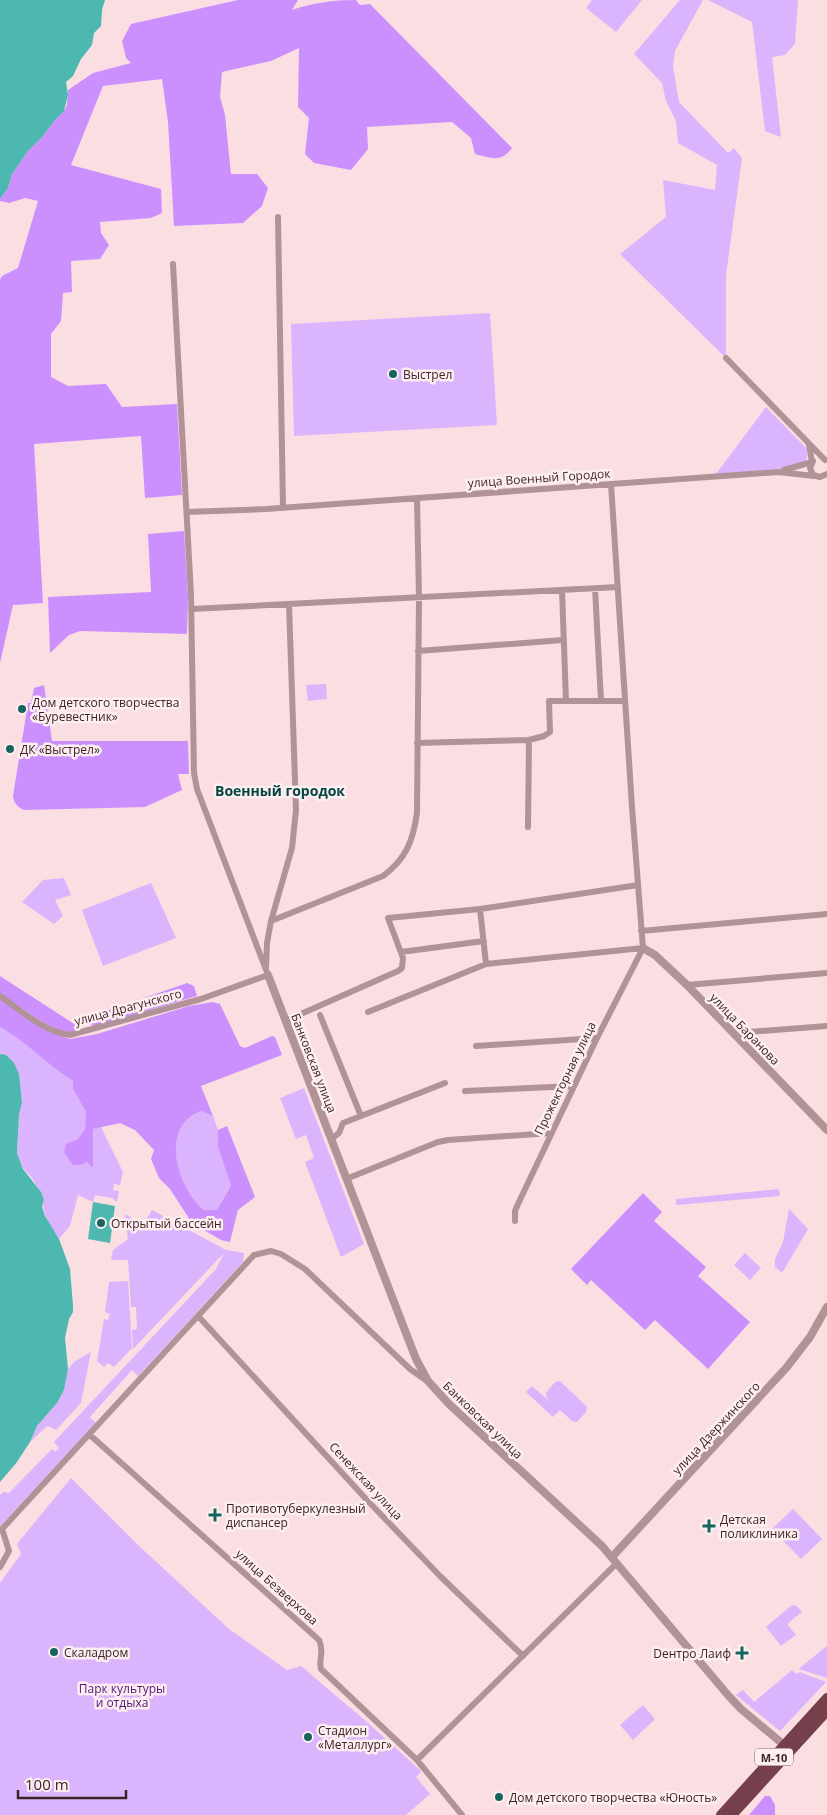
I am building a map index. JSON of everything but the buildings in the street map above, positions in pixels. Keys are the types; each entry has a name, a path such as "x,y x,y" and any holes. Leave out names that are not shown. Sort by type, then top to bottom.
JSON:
{"highway":[{"name":"М-10","path":"721,1815 827,1698"},
{"name":"М-10","path":"732,1815 827,1711"}],"street":[{"path":"278,217 283,508"},
{"path":"173,264 192,610 194,779 267,972"},
{"path":"726,358 826,461"},
{"path":"807,440 812,462 810,469 814,476"},
{"path":"778,472 812,462 818,458 826,461"},
{"name":"улица Военный Городок","path":"187,512 283,508 778,472 826,476"},
{"path":"368,1012 486,964 643,948 611,484"},
{"path":"271,921 383,876 404,856 411,840 417,813 419,598 417,498"},
{"path":"192,610 618,587"},
{"path":"595,588 601,701"},
{"path":"562,590 566,701"},
{"path":"267,972 267,943 271,921 292,848 296,810 289,604"},
{"path":"418,651 564,640"},
{"path":"417,743 529,740 544,736 550,732 549,701 625,701"},
{"path":"528,827 529,740"},
{"path":"285,1020 402,968 404,962 388,918 480,909 638,885"},
{"path":"480,909 486,964"},
{"path":"642,931 827,914"},
{"path":"401,952 484,942"},
{"name":"улица Баранова","path":"643,948 655,955 687,985 827,1130"},
{"name":"Прожекторная улица","path":"515,1220 515,1211 551,1133 643,948"},
{"name":"улица Драгунского","path":"0,996 49,1029 62,1034 70,1034 201,999 267,972"},
{"name":"Банковская улица","path":"267,972 416,1359 428,1382 457,1412 602,1546 727,1694 741,1709 784,1745"},
{"path":"687,985 827,973"},
{"path":"320,1015 361,1116"},
{"path":"739,1040 748,1032 827,1026"},
{"path":"476,1046 597,1038"},
{"path":"331,1139 339,1133 344,1123 445,1083"},
{"path":"465,1091 574,1086"},
{"path":"346,1179 438,1142 551,1133"},
{"path":"0,1567 9,1551 2,1530 254,1255 265,1252 288,1256 312,1274 410,1369 428,1382"},
{"name":"улица Дзержинского","path":"417,1760 523,1656 614,1560 787,1367 810,1337 827,1307"},
{"name":"Сенежская улица","path":"199,1317 366,1499 440,1576 523,1656"},
{"name":"улица Безверхова","path":"90,1435 319,1640 322,1649 321,1669 417,1760 462,1815"}],"green space":[{"path":"592,0 642,0 616,32 586,8"},
{"path":"680,0 703,0 675,51 673,67 679,102 728,153 734,148 742,158 726,275 726,358 620,254 666,217 663,180 715,190 717,165 678,143 676,121 666,101 662,83 634,54"},
{"path":"708,0 798,0 795,44 785,55 772,57 781,137 765,131 752,22"},
{"name":"Выстрел","path":"490,313 497,425 294,436 291,324"},
{"path":"766,407 807,449 806,460 797,466 787,468 716,474"},
{"path":"326,684 327,699 308,701 306,685"},
{"path":"64,878 71,895 55,900 63,916 54,924 22,902 43,880"},
{"path":"151,883 176,938 103,966 82,910"},
{"path":"0,1027 19,1039 73,1081 73,1089 86,1112 85,1129 78,1139 66,1145 93,1167 93,1129 101,1127 123,1172 120,1185 114,1184 113,1190 119,1191 117,1202 112,1198 95,1195 93,1202 78,1195 70,1226 59,1239 45,1216 44,1200 33,1179 23,1168 17,1153 19,1114 22,1103 20,1091 6,1055 0,1054"},
{"path":"304,1088 364,1244 341,1257 305,1162 314,1158 306,1135 296,1139 280,1098"},
{"path":"201,1111 213,1116 218,1130 218,1147 231,1184 217,1210 204,1210 195,1200 180,1174 177,1159 176,1144 180,1130 188,1119"},
{"path":"779,1189 780,1196 676,1205 676,1199"},
{"path":"789,1209 808,1229 782,1273 775,1267 775,1259 783,1242"},
{"path":"152,1210 226,1250 244,1253 243,1262 138,1376 132,1370 90,1417 96,1423 0,1526 0,1495 3,1492 9,1493 52,1449 55,1452 59,1448 54,1442 216,1269 224,1253 133,1349 132,1330 137,1329 136,1307 131,1307 128,1260 111,1260 113,1250 128,1239 125,1214 143,1225"},
{"path":"745,1253 761,1268 750,1280 734,1265"},
{"path":"128,1281 132,1348 114,1367 108,1363 104,1367 97,1361 104,1319 108,1320 110,1314 105,1312 109,1282"},
{"path":"91,1352 81,1403 56,1430 47,1426 30,1442 37,1426 57,1403 64,1390 68,1369 74,1362"},
{"path":"560,1381 587,1407 586,1412 577,1422 572,1421 560,1410 553,1417 526,1392 532,1386 554,1405 547,1398 546,1393 555,1382"},
{"name":"Парк культуры и отдыха","path":"71,1478 138,1545 229,1629 287,1670 301,1666 368,1723 420,1770 421,1772 416,1777 430,1794 406,1815 1,1815 0,1583 21,1554 17,1544"},
{"path":"793,1509 822,1539 801,1559 772,1529"},
{"path":"792,1605 797,1606 802,1612 787,1624 796,1635 781,1646 766,1627"},
{"path":"827,1646 827,1678 799,1669 802,1666"},
{"path":"792,1670 796,1674 800,1672 826,1682 780,1731 736,1695 743,1690 754,1702"},
{"path":"643,1705 655,1719 633,1740 620,1725"}],"shaded area":[{"path":"238,0 298,0 292,10 315,4 340,1 356,0 360,5 370,4 512,148 500,158 475,154 471,138 452,122 367,127 368,149 351,170 314,163 305,154 309,118 298,107 299,48 271,61 222,72 220,97 225,115 231,174 257,174 268,188 262,206 243,223 174,226 168,122 162,79 103,86 71,165 161,189 162,213 151,218 100,222 101,233 109,245 100,259 71,261 72,292 63,293 61,321 51,334 51,377 68,386 106,384 122,407 177,404 182,495 145,498 141,436 34,444 43,603 13,605 0,663 0,280 2,276 18,268 38,201 25,198 9,203 0,201 0,199 8,188 12,174 28,151 64,111 67,105 68,90 93,73 131,63 126,58 122,41 131,24"},
{"path":"184,531 188,595 187,634 80,631 69,635 50,653 48,597 151,592 148,534"},
{"path":"44,685 52,741 188,741 189,774 178,774 182,790 145,807 24,810 19,808 13,796 28,703 31,703 34,688"},
{"path":"0,976 82,1029 72,1032 63,1031 34,1017 0,993"},
{"path":"187,983 194,986 197,996 94,1026 86,1022 86,1016 116,1008"},
{"path":"0,999 49,1032 70,1039 97,1034 189,1006 213,1002 220,1004 240,1046 245,1048 272,1036 275,1037 282,1055 201,1086 213,1116 201,1111 188,1119 180,1130 176,1144 180,1174 187,1188 204,1210 217,1210 231,1185 218,1147 218,1130 227,1126 255,1197 238,1210 230,1242 221,1240 192,1223 170,1189 159,1178 151,1159 154,1150 135,1130 120,1123 93,1129 93,1168 87,1162 73,1165 64,1152 66,1144 78,1139 85,1129 86,1112 73,1089 73,1081 0,1027"},
{"path":"643,1193 662,1212 654,1221 706,1267 698,1276 750,1322 708,1369 655,1320 645,1330 591,1280 587,1285 571,1269"},
{"path":"765,1796 770,1796 775,1805 775,1815 749,1815"}],"water":[{"path":"0,0 105,0 101,26 94,33 92,45 81,59 73,76 66,82 68,95 64,111 28,151 12,174 8,188 0,199"},
{"path":"0,1054 6,1055 14,1063 19,1074 22,1103 19,1114 17,1153 23,1169 41,1192 44,1200 42,1207 45,1216 59,1239 70,1269 73,1312 69,1319 65,1338 68,1369 64,1390 57,1403 37,1426 30,1442 17,1462 0,1482"},
{"name":"Открытый бассейн","path":"93,1202 115,1206 110,1243 88,1239"}],"place":[{"name":"Выстрел","path":"393,374"},
{"name":"Дом детского творчества «Буревестник»","path":"22,709"},
{"name":"ДК «Выстрел»","path":"10,749"},
{"name":"Открытый бассейн","path":"101,1223"},
{"name":"Противотуберкулезный диспансер","path":"215,1515"},
{"name":"Детская поликлиника","path":"709,1526"},
{"name":"Скаладром","path":"54,1652"},
{"name":"Dентро Лаиф","path":"742,1653"},
{"name":"Стадион «Металлург»","path":"308,1737"},
{"name":"Дом детского творчества «Юность»","path":"499,1797"}],"district":[{"name":"Военный городок","path":"280,790"}]}
